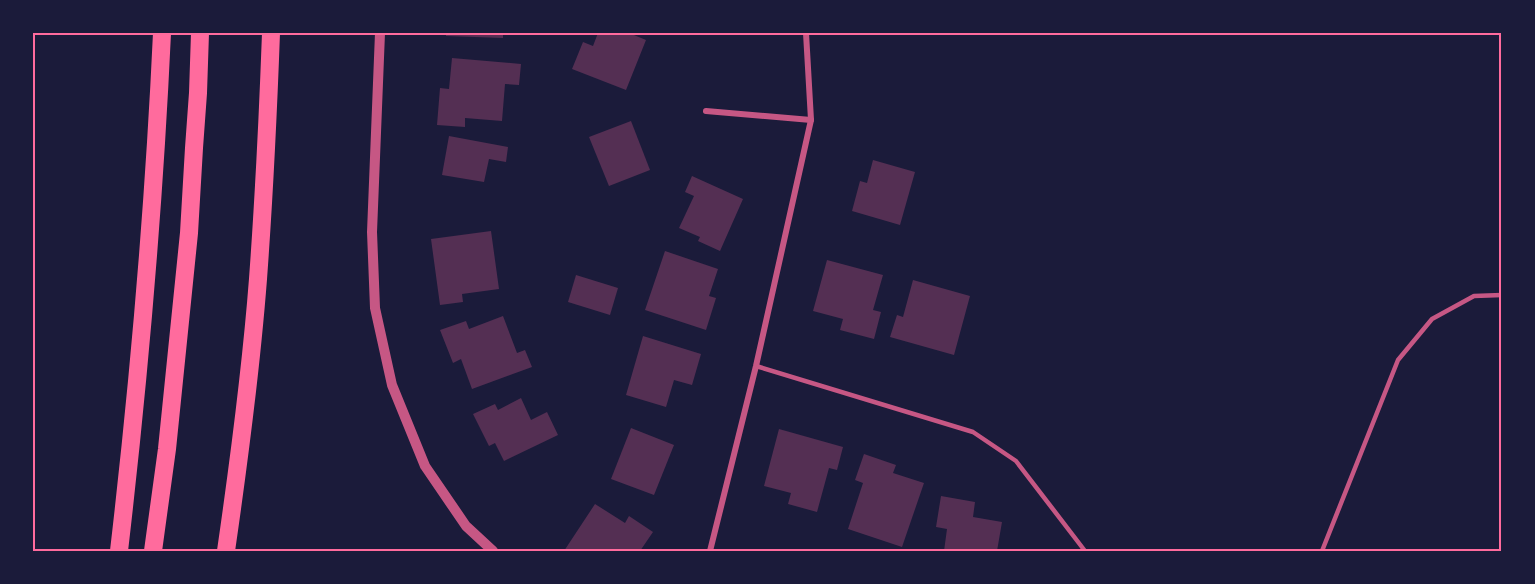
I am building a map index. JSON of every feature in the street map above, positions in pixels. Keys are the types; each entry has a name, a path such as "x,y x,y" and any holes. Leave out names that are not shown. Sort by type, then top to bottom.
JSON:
{"highway":[{"path":"119,551 148,266 162,33"},
{"path":"153,551 167,449 189,233 200,33"},
{"path":"226,551 240,456 258,281 271,33"},
{"path":"108,551 132,439"},
{"path":"237,551 240,456"}],"street":[{"path":"380,33 372,232 375,308 392,385 425,466 466,526 493,551"},
{"path":"710,551 756,366 811,120 806,33"},
{"path":"706,111 811,120"}],"lane":[{"path":"1322,551 1398,360 1432,319 1474,296 1502,295"},
{"path":"756,366 973,432 1016,461 1086,551"}],"building":[{"path":"446,33 503,33 503,38 446,36"},
{"path":"598,33 629,33 646,40 626,90 572,69 583,42 593,46"},
{"path":"452,58 521,64 519,85 505,84 502,121 465,118 465,127 437,125 440,88 449,89"},
{"path":"631,121 650,170 609,186 589,137"},
{"path":"449,136 508,147 506,162 489,159 484,182 442,175"},
{"path":"873,160 915,172 900,225 852,211 860,181 867,183"},
{"path":"692,176 743,199 720,251 698,241 700,237 679,228 694,196 685,192"},
{"path":"491,231 499,289 462,294 463,302 440,305 431,239"},
{"path":"665,251 718,269 709,296 716,298 706,330 645,310"},
{"path":"827,260 883,275 873,310 881,312 874,339 840,330 843,319 813,311"},
{"path":"576,275 618,288 610,315 568,302"},
{"path":"913,280 970,296 954,355 890,337 897,315 903,317"},
{"path":"503,316 517,353 525,350 532,367 472,389 461,359 453,363 440,330 466,321 469,329"},
{"path":"643,336 701,354 692,385 674,380 666,407 626,395"},
{"path":"521,398 531,420 547,412 558,435 504,461 495,443 489,446 473,414 495,404 498,410"},
{"path":"631,428 674,445 654,495 611,479"},
{"path":"779,429 843,447 837,470 829,468 817,512 788,504 791,493 764,486"},
{"path":"864,454 896,465 893,473 924,483 902,547 848,529 863,483 855,480"},
{"path":"941,496 975,502 973,517 1002,522 997,551 944,551 947,529 936,527"},
{"path":"595,504 625,523 629,516 653,532 640,551 564,551"}]}
